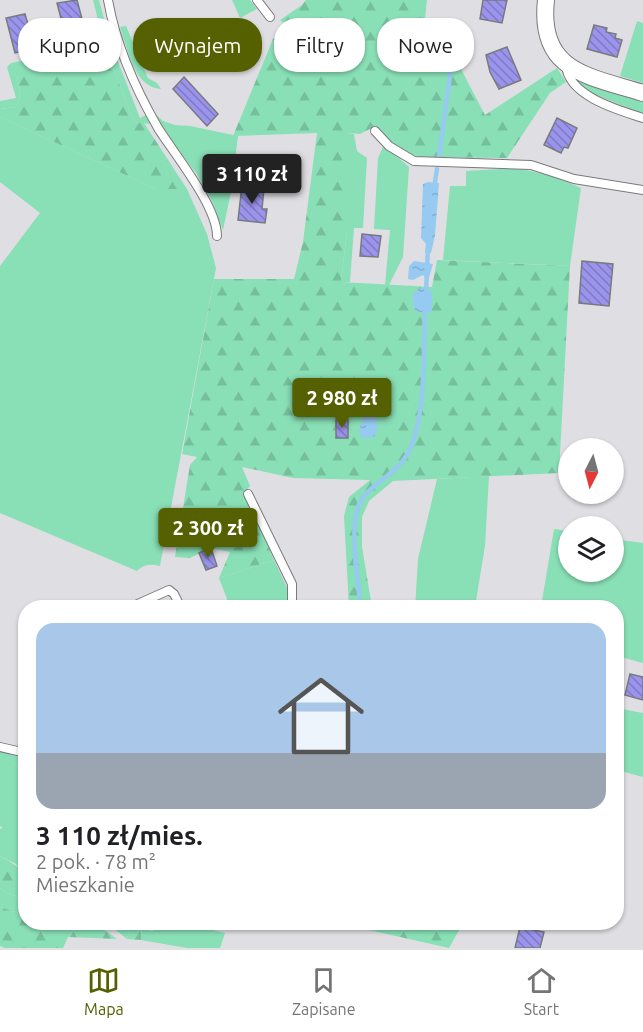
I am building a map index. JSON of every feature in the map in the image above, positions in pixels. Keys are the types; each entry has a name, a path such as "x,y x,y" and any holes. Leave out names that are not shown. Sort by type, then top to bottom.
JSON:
{"street":[{"path":"546,0 545,22 548,39 566,65 584,75 643,93"}],"lane":[{"path":"108,0 119,47 127,66 159,130 207,205 216,227 217,236"},
{"path":"257,0 270,17"},
{"path":"566,65 571,81 586,94 643,118"},
{"path":"375,131 389,146 414,161 531,165 574,179 643,190"},
{"path":"249,494 292,584 292,600"},
{"path":"147,600 169,590 177,600"},
{"path":"0,747 18,751"}],"green space":[{"path":"93,0 99,0 104,18 98,18"},
{"path":"232,0 250,0 257,9 240,18"},
{"path":"306,0 427,0 425,18 377,18 377,72 463,72 485,115 557,68 566,82 550,93 507,158 420,157 395,145 376,126 360,134 347,133 347,231 341,282 432,287 437,260 570,266 561,438 558,438 558,473 393,481 369,501 362,517 362,547 371,600 349,600 344,516 349,497 370,480 293,478 242,467 250,486 246,491 274,560 219,578 230,552 211,548 190,558 175,557 190,465 197,457 182,454 214,279 294,279 303,242 317,133 233,136 259,72 262,72 262,66 274,38 274,72 365,72 365,18 283,18"},
{"path":"637,21 643,23 643,83 620,76"},
{"path":"126,26 133,43 133,65 121,30 121,27"},
{"path":"18,62 18,72 115,72 134,122 144,123 187,189 156,189 0,117 0,109 15,107 20,96 19,85 11,63"},
{"path":"11,63 19,85 20,96 15,107 0,109 0,101 16,98 7,67"},
{"path":"121,69 140,118 146,115 151,124 134,122 115,72 121,72"},
{"path":"137,72 145,72 148,78 157,83 161,89 144,82"},
{"path":"576,79 643,100 643,114 587,91"},
{"path":"155,114 163,121 175,125 238,136 231,192 223,230 211,199 196,173 174,145"},
{"path":"0,117 156,189 187,189 207,234 216,268 160,566 148,565 137,571 0,513 0,266 40,213 0,182"},
{"path":"347,133 354,134 357,151 367,158 363,228 354,228 350,282 341,282 347,231"},
{"path":"383,147 409,167 403,257 389,285 385,285 390,230 374,229 378,158"},
{"path":"517,168 556,177 581,188 570,266 443,260 450,186 466,186 466,171"},
{"path":"489,476 485,546 476,600 415,600 418,559 437,479"},
{"path":"554,529 558,530 558,582 624,582 624,540 643,543 643,663 624,658 624,600 542,600"},
{"path":"274,560 288,590 287,600 227,600 219,578"},
{"path":"624,709 643,713 643,777 624,772"},
{"path":"0,750 18,754 12,755 18,767 18,867 0,856 0,829 3,828 0,826"},
{"path":"11,755 18,756 18,767"},
{"path":"0,856 18,867 18,897 6,893 0,888"},
{"path":"0,888 6,893 18,897 18,913 0,907"},
{"path":"0,907 18,913 18,930 105,930 117,939 68,937 63,948 5,948 0,946"},
{"path":"116,930 129,930 127,939"},
{"path":"129,930 142,930 141,940 127,939"},
{"path":"142,930 212,930 225,933 220,948 187,948 141,940"},
{"path":"369,930 459,930 449,948"}],"water":[{"path":"439,183 435,236 431,253 425,253 426,244 421,238 423,184"},
{"path":"414,261 433,264 428,281 423,275 413,280 408,279 409,266"},
{"path":"423,288 432,292 432,311 427,313 415,311 412,297 418,289"},
{"path":"364,412 373,413 376,420 378,426 373,438 362,438 359,432"}],"building":[{"path":"77,0 82,18 61,18 57,3"},
{"path":"483,0 507,0 502,23 480,19"},
{"path":"25,14 26,18 18,18 18,52 15,53 6,18"},
{"path":"594,25 607,28 606,32 616,34 615,38 622,40 617,57 587,49"},
{"path":"507,47 521,80 499,89 490,72 486,55"},
{"path":"184,77 218,114 207,126 173,89"},
{"path":"557,118 577,128 568,148 564,147 561,153 544,145"},
{"path":"242,185 264,188 262,209 267,209 265,223 238,220"},
{"path":"362,234 381,236 378,257 360,256"},
{"path":"582,261 613,264 609,306 579,303"},
{"path":"336,420 348,420 348,438 336,438"},
{"path":"211,548 217,566 206,570 199,553"},
{"path":"630,674 643,677 643,700 625,695"},
{"path":"519,930 544,932 540,948 515,948"}],"waterway":[{"path":"439,156 450,72"},
{"path":"434,188 437,169"},
{"path":"426,293 428,247"},
{"path":"360,600 354,533 356,518 364,496 402,462 411,447 420,414 422,396 425,307"}]}
